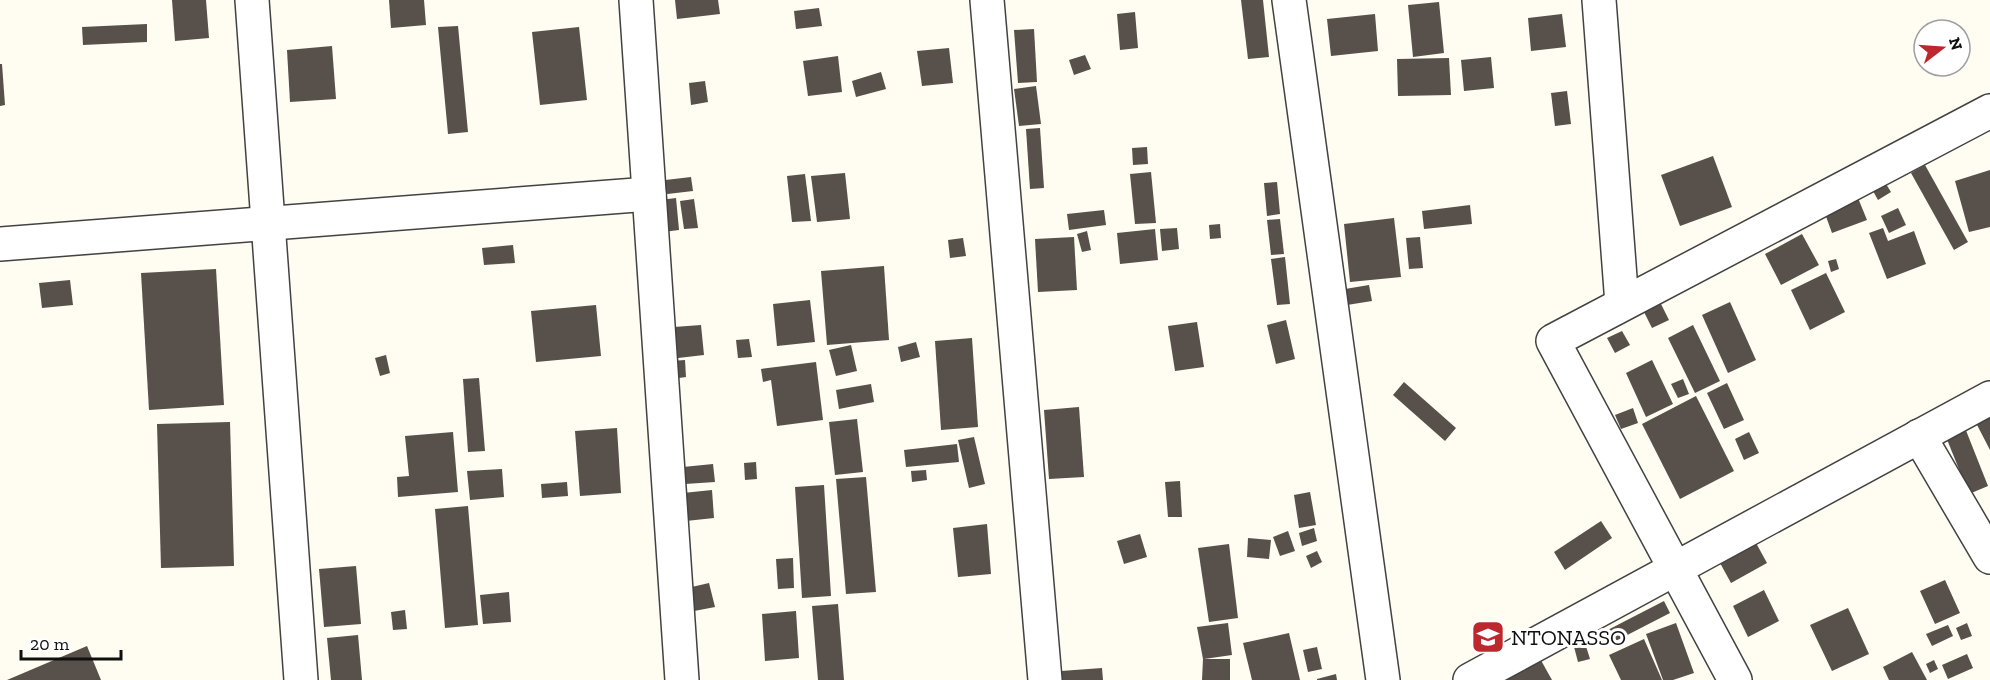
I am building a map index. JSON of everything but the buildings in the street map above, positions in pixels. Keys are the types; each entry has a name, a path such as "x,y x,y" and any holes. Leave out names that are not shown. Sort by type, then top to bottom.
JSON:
{"street":[{"path":"252,0 301,680"},
{"path":"636,0 682,680"},
{"path":"987,0 1045,680"},
{"path":"1289,0 1383,680"},
{"path":"1599,0 1622,304"},
{"path":"1734,680 1553,341 1990,111"},
{"path":"0,244 649,194"},
{"path":"1470,680 1990,398"},
{"path":"1920,436 1990,557"}],"place":[{"name":"NTONASSO","path":"1488,637"}]}
